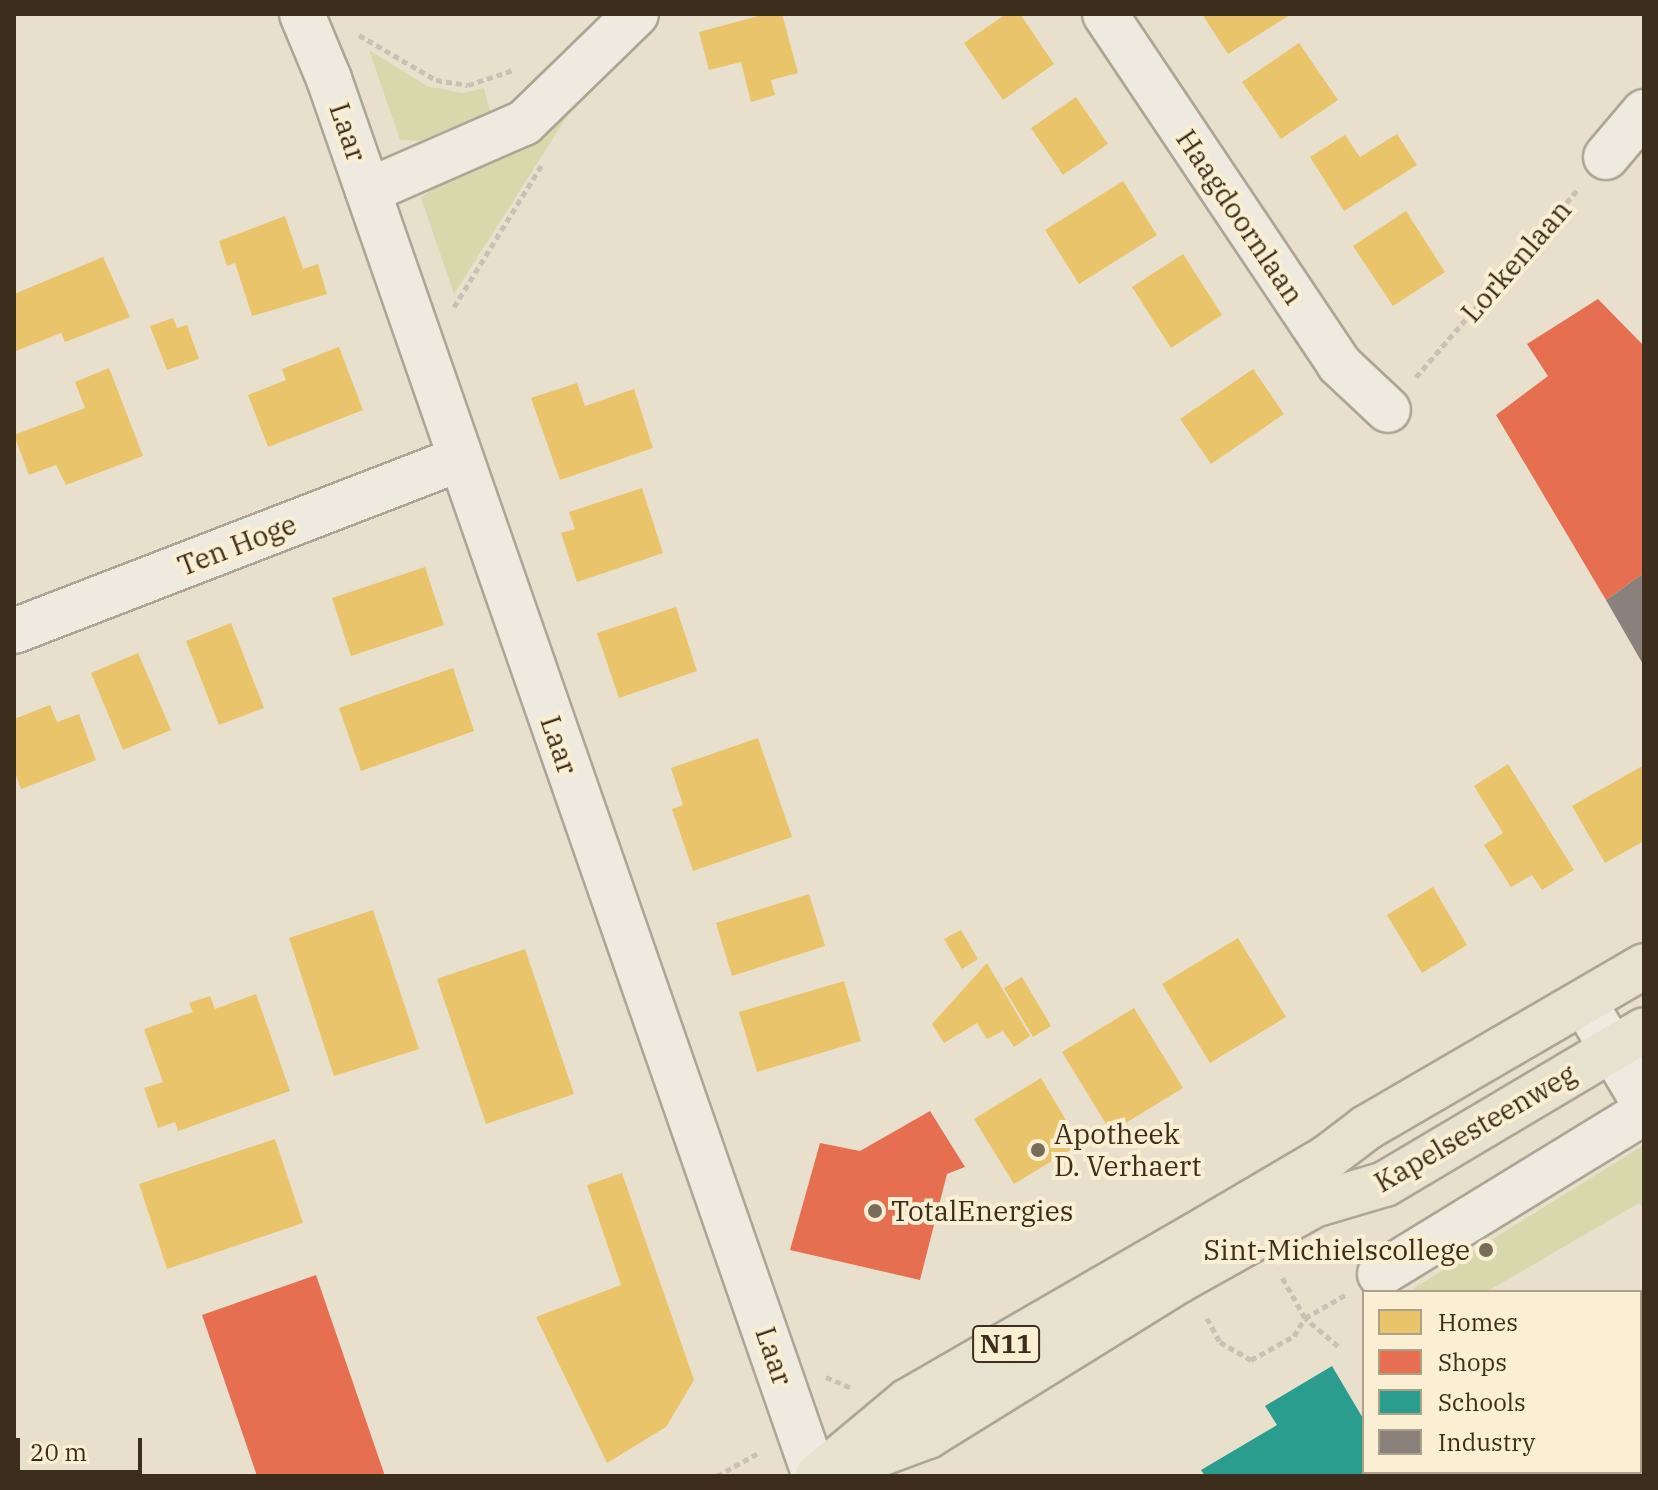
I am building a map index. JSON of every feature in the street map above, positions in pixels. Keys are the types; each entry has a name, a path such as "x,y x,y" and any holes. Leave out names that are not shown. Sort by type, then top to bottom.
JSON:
{"main road":[{"name":"Kapelsesteenweg","path":"818,1476 908,1401 1328,1157 1366,1128 1644,966"},
{"name":"Kapelsesteenweg","path":"818,1476 928,1436 1178,1281 1314,1205 1385,1184 1627,1040"}],"street":[{"name":"Laar","path":"302,14 368,191 459,459 818,1476"},
{"path":"368,191 524,123 636,14"},
{"name":"Haagdoornlaan","path":"1105,14 1339,364 1388,410"},
{"path":"1606,157 1644,112"},
{"name":"Ten Hoge","path":"14,631 459,459"},
{"name":"Kapelsesteenweg","path":"1584,1002 1627,1040"},
{"path":"1627,1040 1644,1103"},
{"path":"1364,1263 1644,1112"},
{"name":"Kapelsesteenweg","path":"1328,1157 1337,1200"}],"path":[{"path":"351,31 436,80 468,85 517,69"},
{"name":"Lorkenlaan","path":"1388,410 1606,157"},
{"path":"445,322 545,159"},
{"path":"1268,1282 1306,1260 1335,1259 1364,1263"},
{"path":"1281,1275 1305,1318 1338,1346"},
{"path":"1194,1326 1220,1311"},
{"path":"1207,1318 1220,1342 1251,1360 1294,1336 1305,1318"}],"green space":[{"path":"369,50 427,86 462,93 484,88 490,111 420,141 400,140"},
{"path":"575,104 454,294 421,198 440,182 526,145"},
{"path":"1644,1145 1644,1209 1639,1203 1489,1290 1414,1288"}],"building: Homes":[{"path":"766,14 782,14 798,73 771,80 775,95 751,102 741,62 709,70 699,32"},
{"path":"1006,14 1020,14 1054,64 1003,100 964,43"},
{"path":"1202,14 1287,14 1288,16 1228,54"},
{"path":"1299,43 1338,100 1281,139 1242,82"},
{"path":"1076,97 1108,144 1063,175 1031,128"},
{"path":"1397,134 1417,165 1344,211 1310,157 1345,135 1360,157"},
{"path":"1123,181 1157,235 1079,284 1045,230"},
{"path":"1406,211 1445,272 1393,306 1353,246"},
{"path":"285,216 303,269 318,264 327,294 252,316 235,263 227,266 219,241"},
{"path":"1183,254 1222,315 1171,348 1132,287"},
{"path":"103,257 130,317 65,342 61,333 16,351 14,294"},
{"path":"173,318 177,328 187,325 199,359 167,370 150,326"},
{"path":"339,347 363,410 268,447 248,395 286,380 282,369"},
{"path":"109,368 143,456 66,485 56,465 29,475 14,435 85,408 75,382"},
{"path":"1253,369 1284,414 1211,464 1180,419"},
{"path":"577,383 585,406 634,389 653,448 560,480 531,398"},
{"path":"642,488 663,553 577,582 561,533 575,529 569,512"},
{"path":"425,567 444,625 351,656 332,598"},
{"path":"676,607 697,671 619,698 597,633"},
{"path":"231,623 264,708 219,725 186,641"},
{"path":"138,653 171,730 123,750 91,673"},
{"path":"453,668 474,731 361,771 339,708"},
{"path":"50,705 57,722 79,714 96,760 21,789 14,770 14,719"},
{"path":"758,738 792,837 693,871 672,809 683,805 671,768"},
{"path":"1508,764 1574,870 1542,890 1532,875 1511,887 1484,845 1503,833 1474,786"},
{"path":"1644,765 1644,841 1605,863 1572,806"},
{"path":"1433,887 1467,945 1422,973 1387,915"},
{"path":"809,894 825,946 732,976 716,923"},
{"path":"373,910 419,1049 334,1076 289,938"},
{"path":"961,930 978,959 962,969 944,939"},
{"path":"1238,938 1286,1017 1210,1063 1162,984"},
{"path":"525,949 574,1094 486,1124 437,979"},
{"path":"987,963 1030,1036 1014,1047 1003,1031 987,1039 977,1023 944,1043 932,1024"},
{"path":"1022,977 1051,1026 1033,1037 1004,988"},
{"path":"844,981 861,1041 757,1072 739,1012"},
{"path":"256,994 290,1091 178,1131 175,1122 158,1128 144,1088 163,1082 144,1029 193,1012 189,1003 210,996 215,1009"},
{"path":"1134,1008 1183,1088 1111,1132 1062,1052"},
{"path":"1041,1078 1080,1144 1014,1184 974,1119"},
{"path":"275,1139 303,1223 167,1269 139,1184"},
{"path":"622,1173 694,1380 666,1427 607,1463 536,1317 621,1285 587,1185"}],"building: Shops":[{"path":"1598,299 1644,346 1644,573 1606,600 1496,415 1548,376 1527,344"},
{"path":"930,1111 965,1167 947,1174 920,1280 790,1250 820,1143 860,1151"},
{"path":"316,1275 385,1476 257,1476 202,1315"}],"building: Schools":[{"path":"1332,1366 1362,1417 1362,1474 1397,1476 1205,1476 1201,1470 1277,1425 1265,1406"},
{"path":"1644,1466 1644,1476 1626,1476 1642,1474"}],"building: Industry":[{"path":"1644,573 1644,666 1606,600"}],"place":[{"name":"Apotheek D. Verhaert","path":"1038,1150"},
{"name":"TotalEnergies","path":"875,1211"},
{"name":"Sint-Michielscollege","path":"1486,1250"}]}
